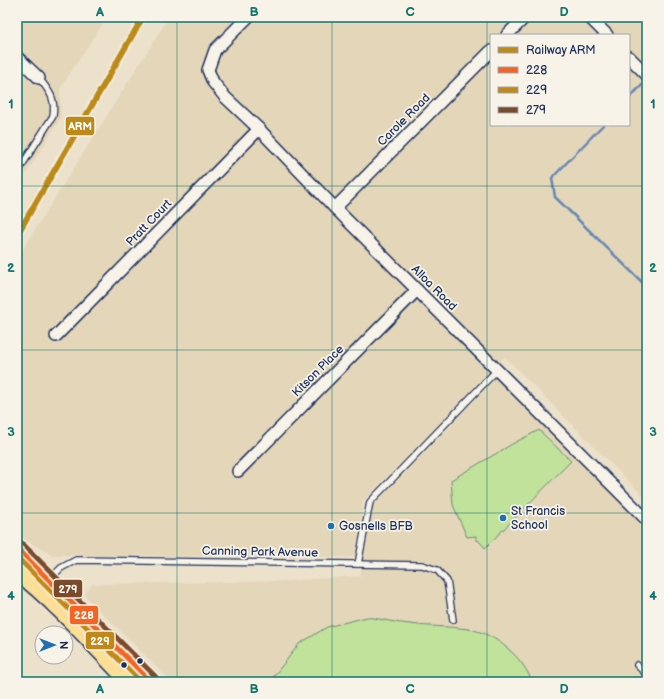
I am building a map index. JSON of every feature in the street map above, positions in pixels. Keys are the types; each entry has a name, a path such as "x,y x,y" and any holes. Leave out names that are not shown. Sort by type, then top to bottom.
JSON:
{"main road":[{"path":"17,548 25,554 44,585 130,682"},
{"path":"17,571 44,585 151,682"}],"street":[{"name":"Alloa Road","path":"248,17 215,50 208,70 213,82 225,97 259,129 335,208 647,520"},
{"path":"508,34 525,17"},
{"path":"588,17 606,34"},
{"name":"Carole Road","path":"335,208 490,52"},
{"path":"17,56 39,78"},
{"path":"630,58 645,74"},
{"name":"Pratt Court","path":"56,336 259,129"},
{"name":"Kitson Place","path":"238,471 417,290"}],"lane":[{"path":"17,173 53,116 54,106 52,97 39,78"},
{"path":"358,564 370,502 497,370"},
{"name":"Canning Park Avenue","path":"44,585 61,568 76,560 422,565 437,570 447,581 453,620"},
{"path":"637,665 647,675"}],"shaded area":[{"path":"17,17 107,17 60,89 61,118 17,188"},
{"path":"169,17 647,17 647,500 505,357 363,501 355,557 52,555 17,535 17,258"},
{"name":"St Francis School","path":"497,377 647,530 647,682 172,682 84,595 92,584 286,581 360,576 373,506"}],"green space":[{"path":"539,430 571,461 485,548 478,540 476,541 476,536 467,537 453,505 451,480"},
{"path":"367,617 424,626 461,628 478,631 498,641 515,655 528,673 532,682 272,682 274,676 299,644 327,627"}],"waterway":[{"path":"630,97 647,80"},
{"path":"602,126 552,178 555,197 647,287"}],"rail line":[{"name":"ARM","path":"17,235 143,17"}],"transit line":[{"name":"279","path":"22,543 156,677"},
{"name":"228","path":"17,548 151,682"},
{"name":"229","path":"17,557 141,682"}],"place":[{"name":"St Francis School","path":"503,518"},
{"name":"Gosnells BFB","path":"331,526"}]}
